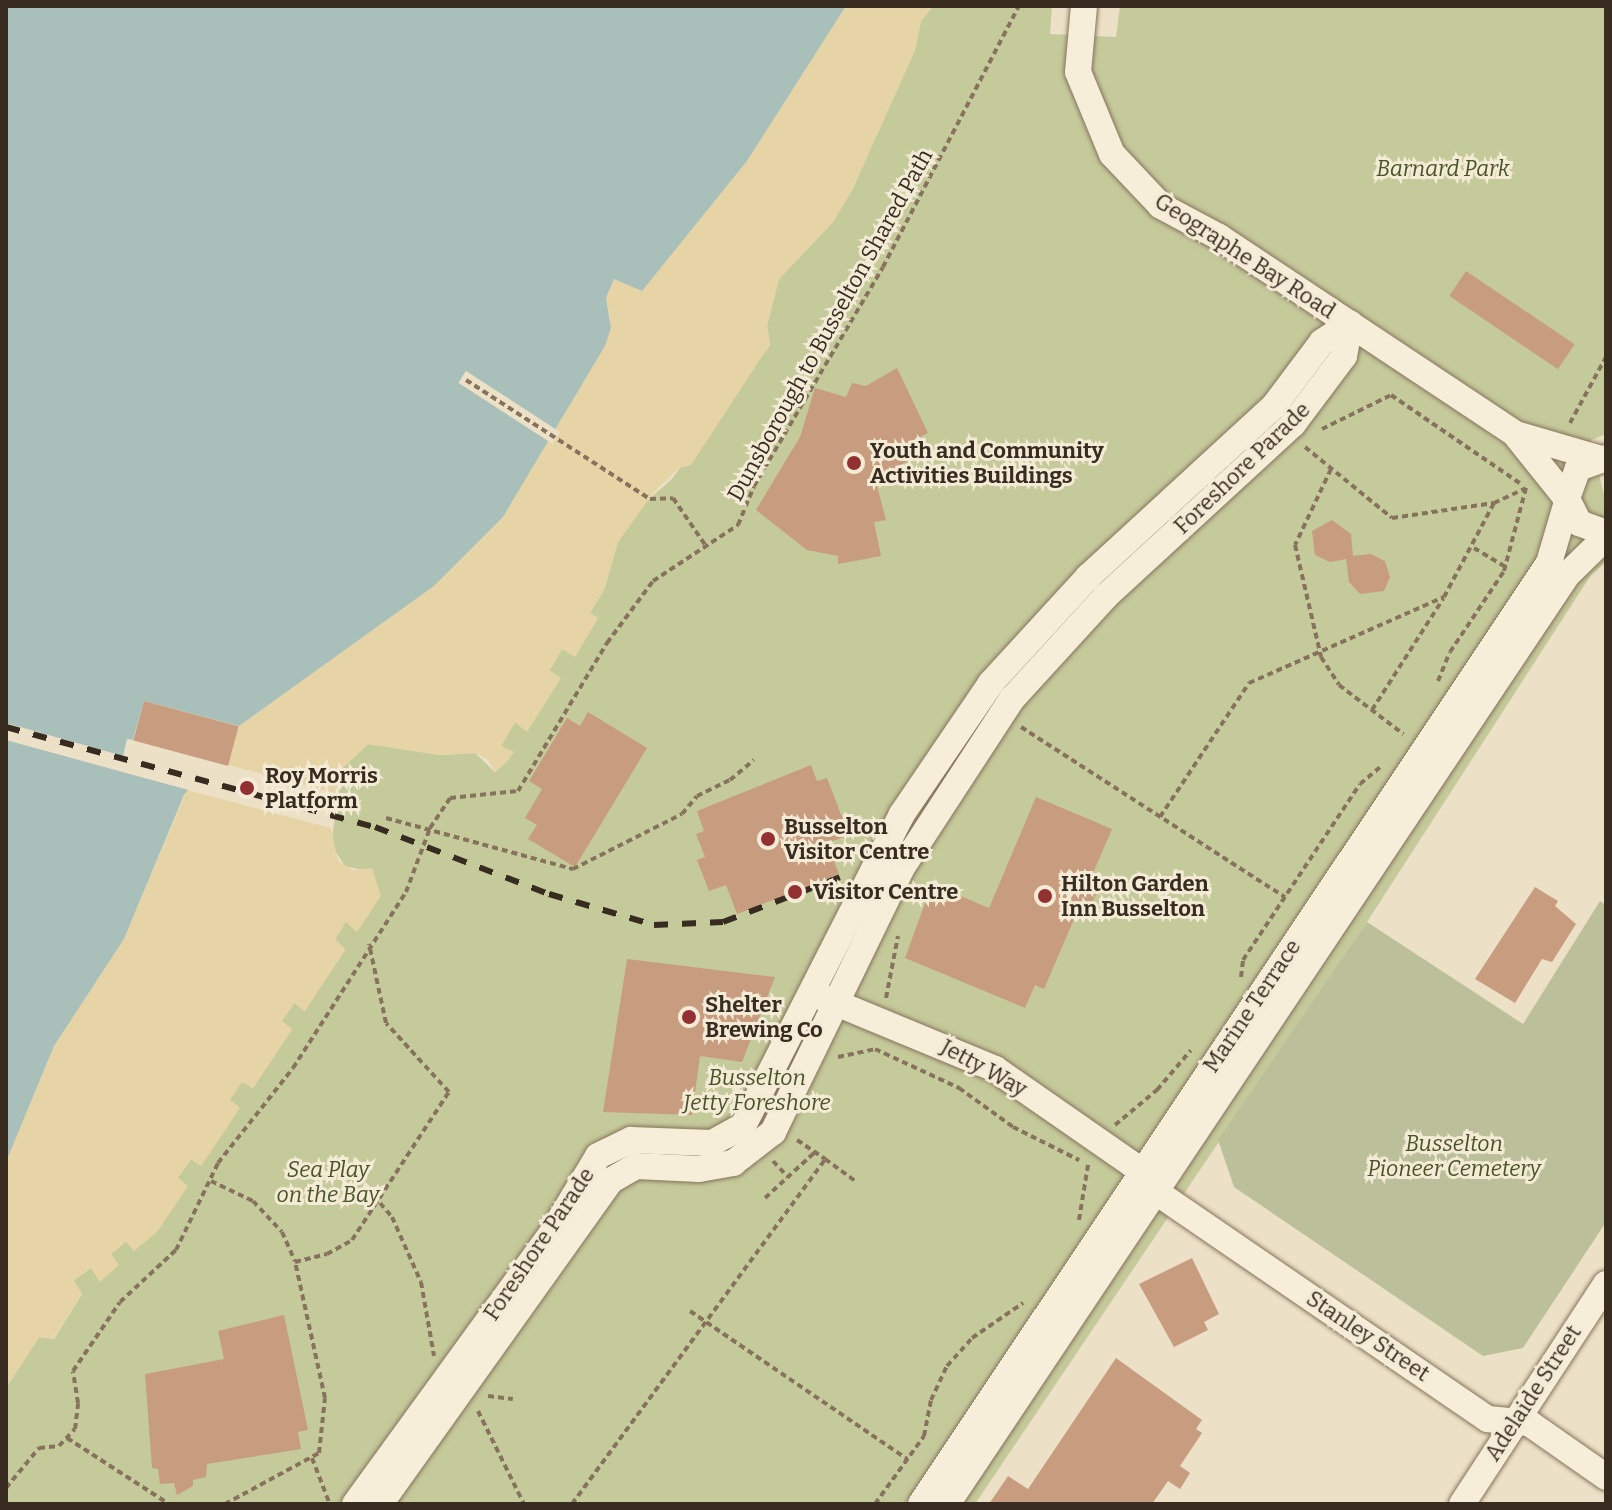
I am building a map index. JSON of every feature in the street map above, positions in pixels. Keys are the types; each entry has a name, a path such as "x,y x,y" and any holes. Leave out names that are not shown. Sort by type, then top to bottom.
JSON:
{"street":[{"name":"Geographe Bay Road","path":"1084,6 1078,72 1112,154 1161,206 1219,237 1515,434 1567,501 1579,523 1606,535"},
{"name":"Foreshore Parade","path":"355,1504 458,1380 617,1175 647,1165 716,1168 762,1145 902,814 991,683 1088,577 1274,406 1322,342 1350,324"},
{"name":"Geographe Bay Road","path":"1515,434 1603,456"},
{"name":"Marine Terrace","path":"947,1504 1148,1181 1549,563 1578,468 1603,456"},
{"name":"Marine Terrace","path":"921,1504 1567,575 1606,535"},
{"name":"Jetty Way","path":"823,998 995,1069 1096,1155 1148,1181"},
{"name":"Stanley Street","path":"1148,1181 1488,1419 1529,1423 1606,1477"},
{"name":"Adelaide Street","path":"1462,1504 1512,1421 1606,1284"},
{"name":"Foreshore Parade","path":"380,1504 458,1380"}],"path":[{"name":"Dunsborough to Busselton Shared Path","path":"67,1438 75,1429 78,1403 73,1371 120,1302 176,1250 218,1163 293,1068 369,944 406,892 430,828 450,798 518,791 593,664 653,581 738,525 754,486 883,267 1019,6"},
{"path":"466,380 650,499 673,498 707,547"},
{"path":"1316,432 1391,395 1526,488"},
{"path":"1292,456 1310,439"},
{"path":"1303,445 1392,518 1494,503 1526,488"},
{"path":"1331,469 1295,545 1320,652 1339,685 1405,736"},
{"path":"1436,686 1450,652 1506,567 1526,488"},
{"path":"1372,711 1474,548 1494,503"},
{"path":"1474,548 1506,567"},
{"path":"1160,817 1249,683 1444,597"},
{"path":"1012,736 1024,719"},
{"path":"1397,748 1414,723"},
{"path":"1019,726 1285,897"},
{"path":"1233,990 1242,977 1243,960 1360,784 1389,759"},
{"path":"386,818 573,869 682,814 697,796 730,780 754,760"},
{"path":"875,1049 900,925"},
{"path":"295,1262 327,1254 352,1240 380,1203 449,1092 386,1023 369,944"},
{"path":"1071,1235 1079,1221 1096,1155 1125,1112 1157,1090 1200,1039"},
{"path":"825,1060 875,1049 959,1088 1013,1127 1096,1155"},
{"path":"786,1133 855,1181"},
{"path":"765,1198 815,1152"},
{"path":"572,1504 825,1159"},
{"path":"211,1181 253,1201 282,1232 295,1262 325,1398 319,1453 225,1504"},
{"path":"380,1203 392,1217 421,1282 433,1355 458,1380 524,1504"},
{"path":"875,1504 924,1436 931,1400 947,1366 972,1338 1026,1301"},
{"path":"690,1311 907,1459"},
{"path":"6,1488 39,1448 59,1446 67,1438 169,1504"},
{"path":"312,1457 330,1504"}],"green space":[{"name":"Busselton Jetty Foreshore","path":"933,6 1052,6 1050,34 1116,37 1120,6 1606,6 1606,434 1591,440 1606,503 1606,562 1591,575 1367,922 975,1504 6,1504 6,1388 39,1337 54,1339 82,1294 73,1281 91,1268 100,1281 119,1265 110,1255 126,1241 134,1251 187,1186 177,1179 191,1159 201,1165 239,1107 229,1100 242,1081 253,1088 292,1029 281,1022 294,1003 305,1010 345,950 335,939 346,921 357,931 363,870 345,866 331,845 342,768 368,744 440,755 475,753 495,772 513,752 501,746 515,722 527,731 560,679 549,671 562,649 575,656 598,618 590,613 604,590 618,542 642,505 671,480 770,345 767,325 779,279 833,222 852,190 915,50 921,21"},
{"name":"Busselton Pioneer Cemetery","path":"1600,901 1606,905 1606,1222 1523,1348 1483,1356 1234,1187 1218,1140 1367,922 1523,1024"}],"sand":[{"path":"846,6 933,6 921,21 915,50 852,190 833,222 779,279 767,325 770,344 691,465 679,468 654,492 618,542 604,590 590,613 598,618 575,657 562,649 549,670 561,678 527,732 515,722 501,746 514,752 506,763 495,772 488,760 475,753 440,755 368,744 342,769 335,793 228,765 239,726 434,586 503,517 605,346 610,317 606,298 614,279 642,290 747,161"},
{"path":"187,790 331,828 338,861 353,870 372,868 381,896 357,932 346,922 335,939 345,949 305,1011 294,1003 282,1021 292,1029 253,1088 242,1082 230,1100 240,1108 201,1166 190,1159 178,1178 188,1186 157,1232 134,1251 126,1241 111,1254 119,1265 100,1282 91,1268 74,1280 82,1294 53,1339 39,1337 6,1388 6,1162 54,1046 124,939"}],"water":[{"path":"6,6 846,6 747,161 642,291 614,279 606,298 611,328 605,346 503,517 434,586 239,726 184,795 124,939 54,1046 6,1162"}],"pier":[{"path":"466,371 560,432 552,444 458,383"},
{"path":"144,701 239,726 192,791 6,740 6,723 123,756 127,739 133,740"}],"building":[{"path":"1466,271 1575,344 1558,369 1449,296"},
{"path":"897,368 928,433 918,438 926,452 875,478 886,520 874,522 881,556 838,564 838,556 807,550 756,510 800,437 815,388 846,397 852,383 866,386"},
{"path":"1332,520 1351,534 1353,556 1371,554 1385,561 1390,577 1384,591 1360,594 1349,582 1346,559 1330,562 1315,555 1312,531"},
{"path":"144,701 239,726 228,766 133,741"},
{"path":"588,712 647,748 575,867 528,839 537,825 525,818 542,789 529,781 567,718 580,726"},
{"name":"Busselton Visitor Centre","path":"811,765 817,781 827,778 849,835 827,843 839,874 737,914 726,885 709,891 697,860 705,857 696,834 704,831 697,811"},
{"name":"Hilton Garden Inn Busselton","path":"1036,797 1112,829 1088,885 1098,889 1085,921 1075,917 1044,989 1035,985 1025,1008 905,958 932,884 989,908"},
{"path":"1535,887 1558,901 1555,906 1576,924 1552,962 1542,959 1515,1003 1475,979"},
{"name":"Shelter Brewing Co","path":"627,959 775,977 742,1062 700,1056 692,1115 603,1112"},
{"path":"1192,1258 1219,1314 1204,1322 1208,1330 1174,1347 1139,1284"},
{"path":"284,1315 308,1430 298,1432 301,1449 207,1464 206,1477 193,1480 193,1486 177,1495 174,1483 160,1484 158,1469 152,1468 145,1374 224,1359 218,1331"},
{"path":"1116,1358 1202,1420 1196,1429 1202,1433 1180,1466 1190,1473 1180,1489 1168,1481 1152,1504 989,1504 1008,1476 1028,1489"}],"railway":[{"path":"6,727 375,827 549,894 654,925 723,922 840,877"}],"place":[{"name":"Youth and Community Activities Buildings","path":"854,463"},
{"name":"Roy Morris Platform","path":"247,788"},
{"name":"Busselton Visitor Centre","path":"768,839"},
{"name":"Visitor Centre","path":"795,892"},
{"name":"Hilton Garden Inn Busselton","path":"1045,896"},
{"name":"Shelter Brewing Co","path":"689,1017"}],"park label":[{"name":"Barnard Park","path":"1443,169"},
{"name":"Sea Play on the Bay","path":"328,1182"}]}
